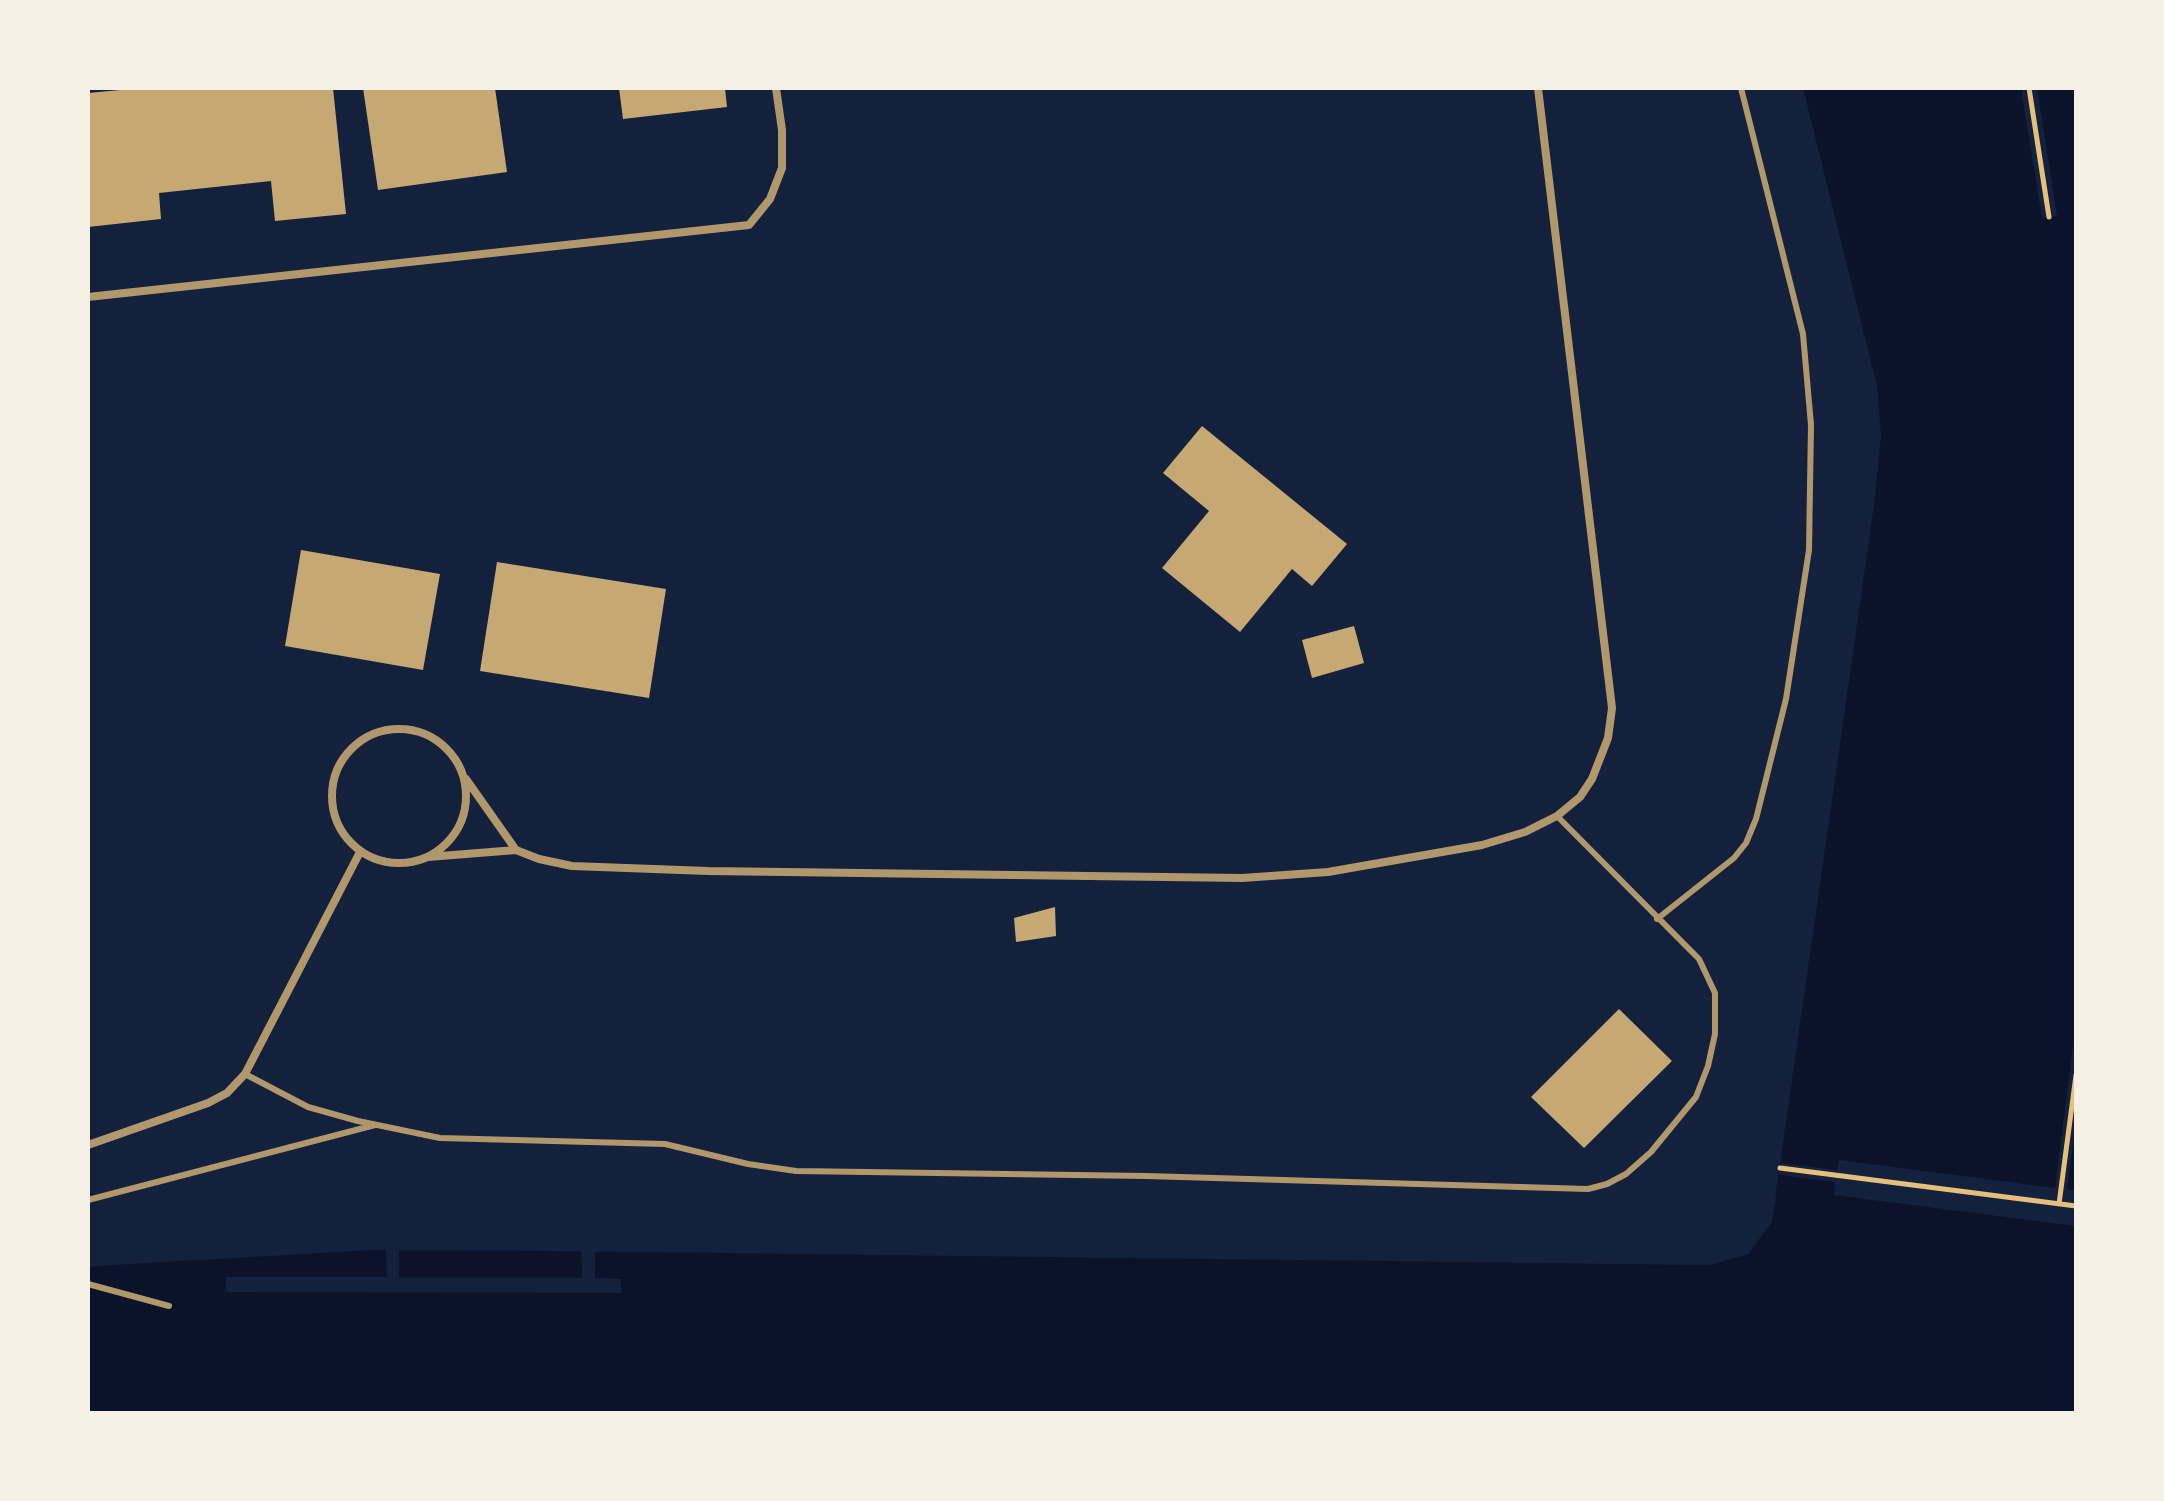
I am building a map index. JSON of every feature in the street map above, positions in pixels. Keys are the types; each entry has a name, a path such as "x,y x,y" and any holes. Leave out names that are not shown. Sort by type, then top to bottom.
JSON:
{"street":[{"path":"88,297 749,225 770,199 782,168 782,130 776,88"},
{"path":"516,850 464,777 456,759 443,745 426,735 408,729 388,729 370,735 354,746 342,760 334,778 331,797 334,816 343,833 360,852 390,863 516,850 572,866 708,871 1242,878 1328,872 1466,848 1525,832 1557,816 1580,797 1596,771 1608,738 1612,708 1538,88"},
{"path":"428,857 457,832 467,795 464,777"},
{"path":"88,1145 208,1103 227,1093 245,1074 360,852"}],"lane":[{"path":"1657,919 1734,858 1746,843 1756,819 1786,699 1809,550 1811,425 1803,334 1741,88"},
{"path":"245,1074 308,1107 440,1138 665,1144 748,1164 796,1171 1146,1176 1588,1189 1626,1174 1651,1152 1696,1097 1708,1066 1715,1034 1715,993 1699,959 1557,816"},
{"path":"88,1200 377,1125"},
{"path":"88,1284 169,1306"}],"path":[{"path":"2029,88 2049,217"},
{"path":"2059,1204 2076,1075"},
{"path":"1780,1168 2076,1206"}],"water":[{"path":"1803,88 2076,88 2076,1413 88,1413 88,1268 93,1266 387,1249 1710,1265 1748,1254 1772,1221 1874,505 1881,437 1877,386"}],"pier":[{"path":"2021,88 2037,88 2057,216 2042,218"},
{"path":"2076,1022 2076,1122 2067,1189 2076,1191 2076,1226 1834,1195 1835,1182 1779,1175 1781,1163 1837,1170 1839,1160 2055,1188"},
{"path":"1772,1197 1776,1198 1772,1221 1748,1254 1710,1265 595,1250 595,1278 621,1279 621,1293 226,1292 226,1277 387,1277 386,1249 93,1266 90,1263 387,1245 1709,1261 1746,1251 1769,1220","holes":["399,1250 581,1250 582,1278 399,1278"]}],"building":[{"path":"142,88 333,88 346,214 275,221 271,181 159,193 161,219 88,227 88,93"},
{"path":"363,88 495,88 507,172 378,190"},
{"path":"619,88 725,88 727,107 623,119"},
{"path":"1202,426 1347,544 1312,586 1292,569 1240,632 1162,568 1209,511 1163,473"},
{"path":"301,550 440,574 423,670 285,646"},
{"path":"497,562 666,589 649,698 480,671"},
{"path":"1354,626 1364,663 1312,678 1302,640"},
{"path":"1055,907 1056,936 1016,942 1014,918"},
{"path":"1619,1009 1672,1061 1584,1148 1531,1097"}]}
